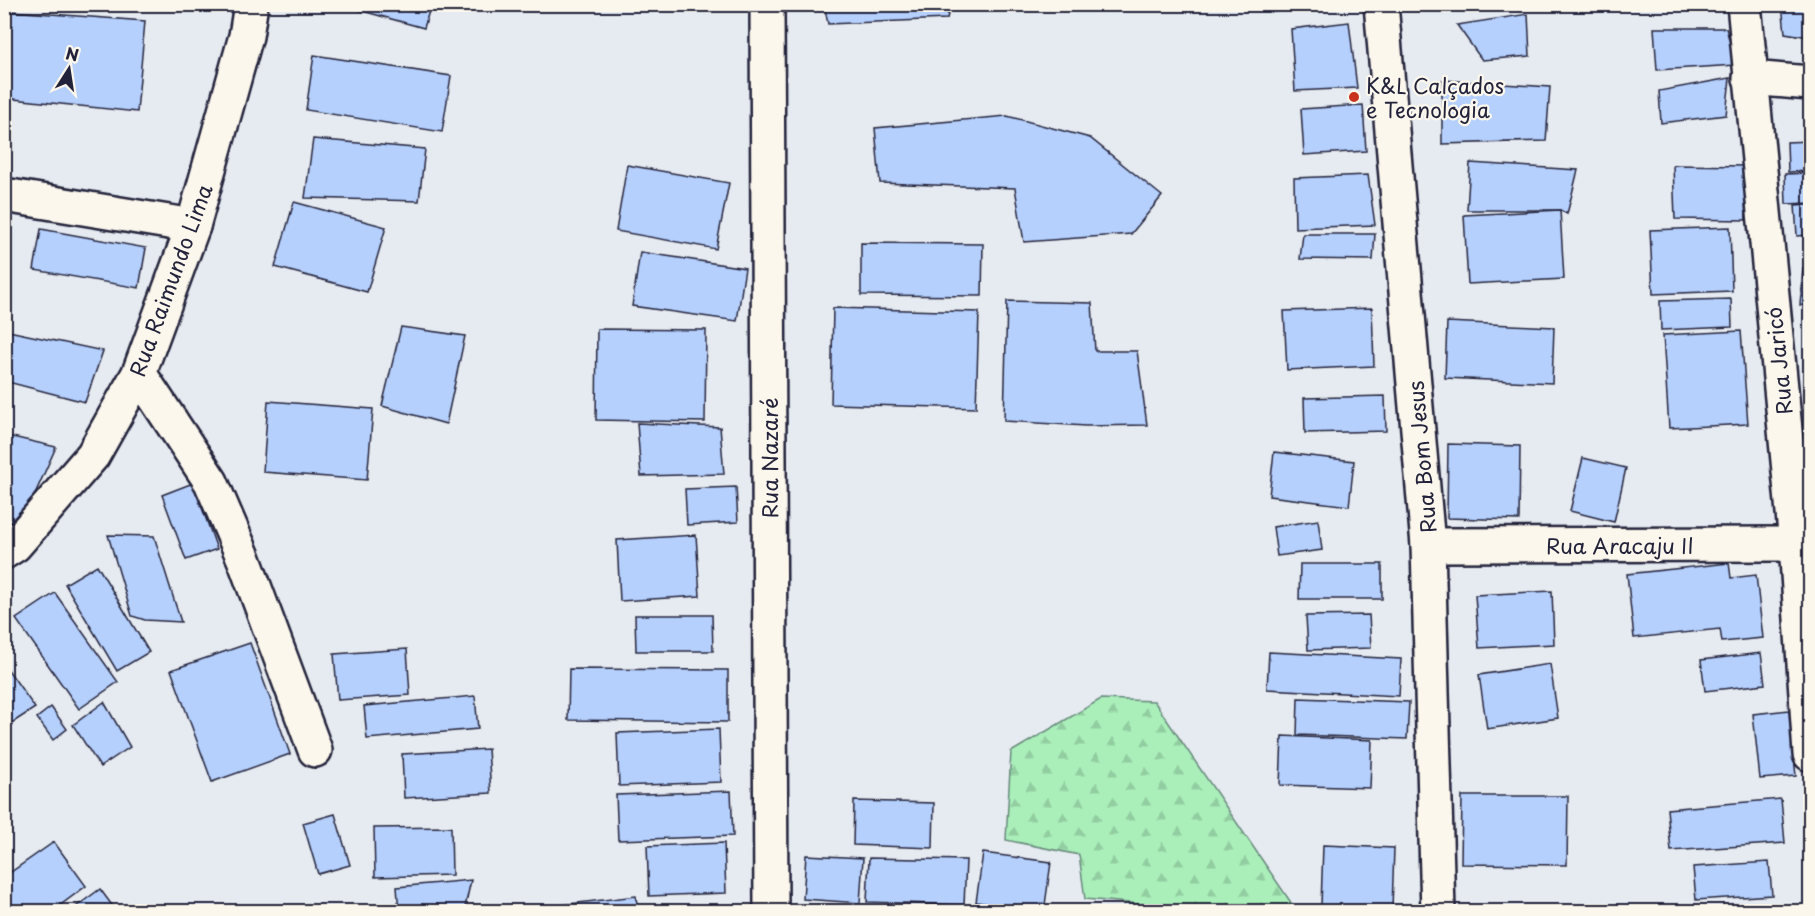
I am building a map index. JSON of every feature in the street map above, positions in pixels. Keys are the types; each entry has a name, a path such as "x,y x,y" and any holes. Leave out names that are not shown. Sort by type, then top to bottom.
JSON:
{"street":[{"name":"Rua Raimundo Lima","path":"4,552 15,544 93,455 139,373 194,226 246,36 251,4"},
{"name":"Rua Nazaré","path":"766,4 771,912"},
{"name":"Rua Bom Jesus","path":"1381,4 1428,545 1438,912"},
{"name":"Rua Jaricó","path":"1744,4 1750,78 1803,545 1810,754"},
{"path":"1750,78 1810,83"},
{"path":"4,195 194,226"},
{"path":"139,373 211,482 244,559 315,750"},
{"name":"Rua Aracaju II","path":"1428,545 1803,545"}],"green space":[{"path":"1101,699 1154,701 1294,907 1294,911 1184,911 1183,908 1085,899 1079,855 1006,840 1011,752"}],"building":[{"path":"337,4 431,4 424,28"},
{"path":"824,4 950,4 947,19 828,24"},
{"path":"1273,4 1350,4 1273,12"},
{"path":"1782,4 1810,4 1810,37 1785,33"},
{"path":"10,11 145,21 137,112 4,98 4,52"},
{"path":"1528,14 1530,56 1482,60 1457,25"},
{"path":"1349,22 1357,88 1295,91 1291,29"},
{"path":"1654,28 1726,28 1736,65 1657,70"},
{"path":"314,55 451,76 442,132 306,110"},
{"path":"1730,78 1726,115 1661,123 1659,91"},
{"path":"1442,80 1550,87 1546,141 1442,144"},
{"path":"1363,105 1366,151 1304,155 1301,109"},
{"path":"1007,116 1090,138 1162,196 1131,234 1024,242 1015,188 880,183 875,128"},
{"path":"313,139 425,149 419,201 305,198"},
{"path":"1810,141 1810,171 1788,172 1787,142"},
{"path":"1470,163 1578,170 1567,214 1560,210 1467,210"},
{"path":"627,165 729,183 716,249 616,231"},
{"path":"1673,165 1744,166 1746,220 1675,219"},
{"path":"1810,173 1810,203 1786,204 1785,174"},
{"path":"1368,175 1375,225 1295,228 1294,178"},
{"path":"294,202 386,227 367,292 275,267"},
{"path":"1810,204 1810,235 1797,236 1795,205"},
{"path":"1560,210 1564,279 1468,284 1464,215"},
{"path":"1730,227 1732,291 1653,294 1650,230"},
{"path":"41,229 146,248 139,288 34,270"},
{"path":"1303,234 1375,234 1373,260 1300,259"},
{"path":"861,243 983,244 982,296 861,295"},
{"path":"640,252 745,268 737,321 632,306"},
{"path":"1803,268 1810,269 1810,306 1800,305"},
{"path":"1731,299 1732,327 1661,330 1660,301"},
{"path":"1007,301 1092,303 1095,351 1137,351 1147,425 1086,426 1004,421"},
{"path":"833,308 979,312 976,408 831,404"},
{"path":"1372,308 1374,366 1287,370 1284,311"},
{"path":"1447,322 1554,327 1552,383 1445,378"},
{"path":"401,327 465,336 446,424 382,406"},
{"path":"597,329 706,330 705,422 596,420"},
{"path":"4,330 103,351 85,402 4,381"},
{"path":"1741,331 1748,424 1669,428 1663,335"},
{"path":"1385,396 1386,431 1305,433 1304,398"},
{"path":"268,401 373,409 367,480 263,472"},
{"path":"637,423 720,427 724,474 641,476"},
{"path":"4,435 56,447 34,496 6,527 4,526"},
{"path":"1448,444 1520,446 1519,520 1447,518"},
{"path":"1805,449 1810,450 1810,486"},
{"path":"1274,452 1354,461 1349,506 1269,496"},
{"path":"1583,458 1626,468 1614,522 1570,511"},
{"path":"193,483 217,549 186,560 162,495"},
{"path":"736,487 738,522 687,525 685,489"},
{"path":"1318,520 1322,550 1277,556 1273,527"},
{"path":"108,535 154,536 181,622 145,620 132,616"},
{"path":"696,535 700,596 620,601 617,540"},
{"path":"1729,563 1731,578 1756,575 1763,638 1722,642 1720,629 1634,638 1627,574"},
{"path":"1300,564 1382,564 1382,599 1299,599"},
{"path":"97,565 149,652 117,671 65,584"},
{"path":"1552,591 1554,644 1479,648 1475,595"},
{"path":"55,593 118,682 79,709 16,619"},
{"path":"635,615 712,615 713,651 636,651"},
{"path":"1369,615 1371,648 1308,650 1306,616"},
{"path":"250,643 290,754 212,782 171,670"},
{"path":"407,649 410,695 338,700 334,654"},
{"path":"1269,652 1401,659 1399,696 1267,689"},
{"path":"1761,653 1765,684 1705,691 1701,660"},
{"path":"4,664 35,708 4,728"},
{"path":"1550,664 1558,718 1487,729 1479,675"},
{"path":"569,669 728,670 728,722 568,720"},
{"path":"475,696 478,729 367,739 364,706"},
{"path":"1298,698 1409,702 1407,739 1297,735"},
{"path":"104,702 130,747 100,767 73,725"},
{"path":"51,707 67,729 53,740 37,718"},
{"path":"1789,710 1796,776 1760,779 1753,714"},
{"path":"719,729 721,782 619,786 617,733"},
{"path":"1282,736 1372,740 1370,788 1280,785"},
{"path":"488,749 491,793 404,798 402,754"},
{"path":"731,791 733,836 618,840 616,795"},
{"path":"1462,796 1568,796 1567,865 1461,864"},
{"path":"1781,799 1785,843 1671,851 1667,809"},
{"path":"854,801 934,803 933,848 853,845"},
{"path":"335,814 350,865 318,874 303,823"},
{"path":"451,827 452,875 375,877 374,828"},
{"path":"54,842 86,886 51,912 4,912 4,877"},
{"path":"724,843 726,893 649,896 647,846"},
{"path":"1323,845 1394,848 1392,909 1321,906"},
{"path":"983,853 1051,862 1044,912 976,902"},
{"path":"806,855 863,858 860,903 803,899"},
{"path":"869,858 966,860 964,905 867,902"},
{"path":"1769,862 1772,895 1696,900 1693,867"},
{"path":"471,880 464,912 399,912 397,887"},
{"path":"100,889 117,912 69,912"},
{"path":"636,896 638,912 502,912"}],"place":[{"name":"K&L Calçados e Tecnologia","path":"1354,97"}]}
